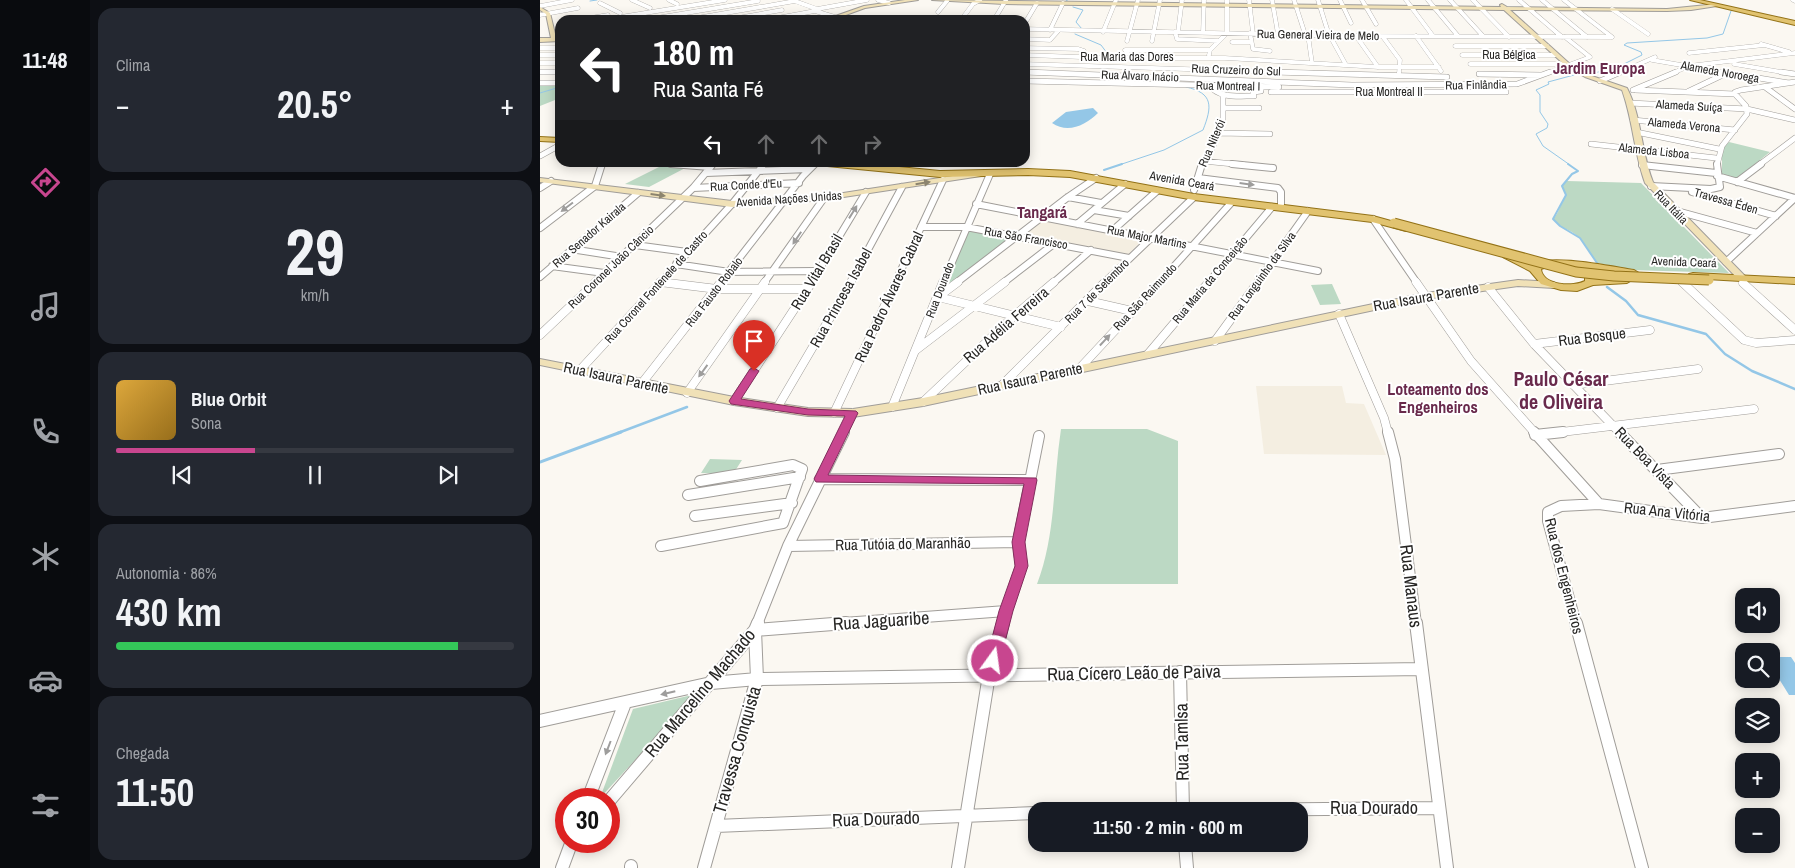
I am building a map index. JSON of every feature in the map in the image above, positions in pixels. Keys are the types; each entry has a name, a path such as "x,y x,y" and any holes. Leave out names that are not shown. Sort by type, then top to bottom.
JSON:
{"main road":[{"path":"1694,0 1795,23"},
{"path":"1699,0 1795,23"},
{"path":"540,137 555,138"},
{"name":"Avenida Ceará","path":"873,167 940,174 1048,169 1090,173 1228,199 1375,220 1514,257 1544,281 1554,285"},
{"name":"Avenida Ceará","path":"919,167 985,172 1047,173 1096,178 1156,191 1196,192"},
{"name":"Avenida Ceará","path":"1276,206 1382,217 1553,262 1641,274 1795,285"},
{"path":"1375,220 1394,223 1576,272 1614,276 1741,282"},
{"path":"1535,272 1541,264 1553,262"},
{"path":"1573,265 1588,273 1592,278 1591,282"},
{"path":"1554,285 1578,288 1591,282 1618,280 1741,282"},
{"name":"Avenida Ceará","path":"1741,282 1795,280"}],"street":[{"path":"540,7 572,0"},
{"path":"632,0 649,10"},
{"path":"669,0 677,5 701,1 732,15"},
{"path":"626,15 701,1 726,0"},
{"path":"674,15 757,0 795,15 868,0"},
{"path":"830,0 856,9"},
{"path":"878,0 890,3"},
{"path":"840,15 856,9 916,0"},
{"path":"934,0 948,2 1063,3 1249,2 1319,3 1342,6 1575,9 1684,9 1715,5"},
{"path":"1340,0 1351,23"},
{"path":"1362,0 1376,24"},
{"path":"1406,0 1433,36"},
{"path":"1428,0 1458,36"},
{"path":"1450,0 1483,36"},
{"path":"1473,0 1509,36"},
{"path":"1496,0 1568,65 1600,81 1629,90 1735,94 1735,92 1741,90 1795,82"},
{"path":"1470,64 1568,65 1590,57 1519,0"},
{"path":"1542,0 1587,37"},
{"path":"1564,0 1575,9"},
{"path":"565,1 578,8 582,15"},
{"path":"716,15 794,1 830,15"},
{"path":"965,15 978,1"},
{"path":"997,15 1005,1"},
{"path":"600,2 620,13"},
{"path":"938,12 948,2"},
{"path":"1028,15 1034,2"},
{"path":"1104,32 1116,2"},
{"path":"1126,41 1138,2"},
{"path":"1152,41 1160,2"},
{"path":"1181,2 1177,39 1218,42"},
{"path":"1204,2 1204,32"},
{"path":"1208,58 1210,50 1227,33 1227,2"},
{"path":"1249,2 1251,42 1254,50 1270,51"},
{"path":"1050,30 1063,3"},
{"path":"1272,3 1278,34"},
{"path":"1295,3 1306,34 1312,63"},
{"path":"1319,3 1329,34 1346,65"},
{"path":"540,7 548,15 555,34"},
{"path":"540,15 578,8"},
{"name":"Rua General Vieira de Melo","path":"1032,29 1356,36 1612,37 1575,9"},
{"path":"1612,9 1648,34"},
{"path":"608,15 649,10"},
{"path":"755,15 782,10"},
{"path":"540,21 548,15"},
{"path":"1030,39 1050,40 1058,30"},
{"path":"1356,36 1378,66"},
{"path":"1383,36 1400,60 1400,76"},
{"path":"1416,36 1453,85"},
{"path":"1446,36 1488,84"},
{"path":"540,40 555,39"},
{"path":"1750,41 1795,53"},
{"path":"1232,42 1251,42"},
{"path":"1689,54 1765,45"},
{"path":"1455,46 1547,46"},
{"path":"540,48 555,48"},
{"path":"1030,48 1078,49 1084,51 1088,57"},
{"path":"1132,58 1125,50 1210,50"},
{"path":"1629,90 1689,66 1795,53"},
{"path":"540,55 555,55"},
{"name":"Rua Maria das Dores","path":"1030,55 1208,58 1439,68"},
{"name":"Rua Bélgica","path":"1462,55 1556,55"},
{"path":"1516,55 1525,64"},
{"name":"Alameda Noroega","path":"1600,81 1654,58 1788,83"},
{"path":"1256,80 1267,60"},
{"path":"1724,62 1795,74"},
{"path":"540,63 555,63"},
{"name":"Rua Cruzeiro do Sul","path":"1030,64 1447,77"},
{"name":"Rua Finlândia","path":"1284,82 1352,85 1517,84 1568,65"},
{"path":"1130,75 1136,67"},
{"path":"1775,71 1795,68"},
{"path":"540,72 555,72"},
{"name":"Rua Álvaro Inácio","path":"1030,72 1284,82"},
{"path":"1043,82 1049,73"},
{"path":"1687,92 1728,73"},
{"path":"1479,74 1544,75"},
{"path":"1208,78 1208,85 1216,93 1223,96 1254,96 1254,92 1261,89"},
{"name":"Rua Montreal I","path":"1033,81 1208,85 1261,89 1281,87 1284,86 1284,82"},
{"path":"540,83 555,83"},
{"path":"1030,86 1124,89 1129,88 1131,84"},
{"name":"Rua Montreal II","path":"1261,89 1506,92 1498,84"},
{"path":"1783,84 1795,87"},
{"path":"1765,86 1795,109"},
{"name":"Rua Itália","path":"1629,90 1638,149 1642,165 1651,186 1726,262 1741,282"},
{"path":"1651,186 1718,189 1720,187 1716,174 1716,158 1719,149 1746,115 1747,109 1735,94"},
{"name":"Rua Niterói","path":"1196,192 1203,161 1213,147 1218,133 1224,108 1223,96"},
{"name":"Alameda Suíça","path":"1630,103 1747,109 1795,120"},
{"path":"1224,108 1258,108"},
{"name":"Alameda Verona","path":"1633,120 1735,130"},
{"path":"1636,132 1719,149"},
{"path":"1218,133 1270,134"},
{"path":"1738,182 1795,138"},
{"name":"Alameda Lisboa","path":"1591,144 1716,158"},
{"path":"540,156 555,147"},
{"path":"1203,161 1273,168"},
{"path":"1642,165 1716,174 1795,198"},
{"path":"540,228 594,186 601,167"},
{"name":"Rua Coronel João Câncio","path":"540,335 694,188 711,167"},
{"path":"732,204 762,167"},
{"path":"785,202 811,167"},
{"path":"706,172 809,169"},
{"name":"Avenida Nações Unidas","path":"540,180 732,204 824,198 902,187 985,172"},
{"name":"Rua Dourado","path":"892,407 976,204 985,172"},
{"path":"938,297 1016,235 1096,178"},
{"path":"1198,178 1278,188 1281,192 1276,206"},
{"name":"Rua Pedro Álvares Cabral","path":"834,413 943,180"},
{"path":"540,188 551,181"},
{"name":"Rua Conde d'Eu","path":"694,188 799,183"},
{"path":"1077,224 1125,184"},
{"name":"Rua Princesa Isabel","path":"777,408 866,255 902,187"},
{"name":"Travessa Éden","path":"1677,187 1776,216"},
{"path":"1112,231 1156,191"},
{"name":"Rua Vital Brasil","path":"734,401 806,290 866,192"},
{"name":"Rua 7 de Setembro","path":"1001,386 1196,192"},
{"name":"Rua Senador Kairala","path":"540,277 638,193"},
{"path":"1068,197 1101,203"},
{"path":"687,393 774,272 824,198"},
{"path":"1726,262 1795,198"},
{"name":"Rua São Raimundo","path":"1079,369 1193,246 1228,199"},
{"name":"Rua Fausto Robalo","path":"642,383 785,202"},
{"name":"Rua Coronel Fontenele de Castro","path":"580,370 732,204"},
{"name":"Rua Major Martins","path":"976,204 1318,271"},
{"name":"Rua Maria da Conceição","path":"1148,354 1276,206"},
{"path":"1094,210 1129,216"},
{"path":"1673,210 1757,232"},
{"name":"Rua Longuinho da Silva","path":"1215,341 1308,211"},
{"path":"1375,220 1470,361 1599,504"},
{"name":"Rua São Francisco","path":"921,227 966,227 1129,258"},
{"path":"916,350 1054,243"},
{"path":"635,245 687,252"},
{"path":"571,249 622,257"},
{"name":"Rua Adélia Ferreira","path":"923,402 1014,316 1092,250"},
{"path":"676,264 729,272 816,272"},
{"path":"552,266 604,273"},
{"name":"Rua Isaura Parente","path":"1518,283 1535,272"},
{"path":"660,282 716,289 806,290"},
{"path":"1682,282 1744,340 1756,343 1795,340"},
{"path":"1741,282 1795,330"},
{"name":"Rua Isaura Parente","path":"540,362 734,401 777,408 852,413 923,402 1426,296 1518,283 1554,285"},
{"name":"Rua Boa Vista","path":"1488,287 1534,344 1702,518"},
{"path":"938,297 1061,327"},
{"path":"1088,301 1132,311"},
{"name":"Rua Manaus","path":"1339,314 1384,418 1395,459 1447,868"},
{"name":"Rua Bosque","path":"1534,344 1650,330"},
{"path":"1573,385 1698,369"},
{"path":"1536,435 1754,409"},
{"name":"Rua Marcelino Machado","path":"620,788 755,630 788,546 852,413"},
{"path":"958,868 989,675 998,661 1006,611 1021,566 1018,542 1039,436"},
{"path":"1657,470 1779,454"},
{"path":"660,546 779,524 785,521 802,469 793,465 700,482"},
{"path":"688,495 800,478"},
{"path":"820,479 1031,480"},
{"name":"Rua Ana Vitória","path":"1599,504 1702,518 1795,506"},
{"name":"Rua dos Engenheiros","path":"1599,504 1554,508 1548,512 1548,521 1642,868"},
{"path":"695,516 790,509 805,512"},
{"name":"Rua Tutóia do Maranhão","path":"788,546 1018,542"},
{"name":"Rua Jaguaribe","path":"755,630 1006,611"},
{"name":"Travessa Conquista","path":"704,868 757,679 755,630"},
{"name":"Rua Cícero Leão de Paiva","path":"711,682 757,679 1421,669"},
{"name":"Rua Tamlsa","path":"1180,672 1183,802"},
{"path":"540,721 711,682"},
{"path":"592,788 625,703"},
{"name":"Rua Dourado","path":"1308,809 1439,808"},
{"name":"Rua Dourado","path":"716,826 1028,813"},
{"path":"1186,852 1187,868"},
{"path":"562,868 568,853"}],"shaded area":[{"path":"1041,219 1142,240 1127,256 1021,236"},
{"path":"1256,386 1342,386 1346,403 1364,404 1386,455 1264,454"}],"green space":[{"path":"555,83 555,100 540,106 540,84"},
{"path":"1729,142 1770,152 1735,180 1722,176 1722,149"},
{"path":"659,167 687,167 649,187 625,184"},
{"path":"1567,181 1641,183 1729,273 1630,270 1597,263 1580,238 1560,226 1553,219 1566,195 1562,186"},
{"path":"967,231 1012,236 944,289"},
{"path":"1332,284 1341,304 1320,305 1311,285"},
{"path":"1061,429 1147,429 1178,441 1178,584 1037,584 1048,546 1051,527"},
{"path":"710,459 742,460 733,474 701,473"},
{"path":"696,694 609,788 604,788 633,709"}],"water":[{"path":"1093,108 1098,113 1076,127 1064,128 1052,123 1066,112"},
{"path":"1780,657 1791,657 1795,663 1795,695 1789,695 1780,680"}],"waterway":[{"path":"590,1 597,0"},
{"path":"1073,7 1083,10 1076,22 1082,29"},
{"path":"1591,74 1620,66 1642,55 1641,52 1624,45 1627,43 1707,38 1723,34 1731,11"},
{"path":"1075,34 1101,45 1110,57"},
{"path":"1570,165 1543,146 1536,134 1547,128 1548,124 1540,112 1540,95 1536,90 1549,84 1548,82 1574,75"},
{"path":"1104,170 1164,150 1203,130 1208,114 1208,102 1202,93 1186,87"},
{"path":"540,93 555,88"},
{"path":"1568,164 1578,171 1572,174 1562,186 1566,195 1553,219 1560,226 1580,238 1597,263"},
{"path":"1607,287 1626,301 1638,315 1706,334 1725,354 1752,371 1795,389"},
{"path":"618,433 687,407"},
{"path":"540,462 621,432"}],"district":[{"name":"Jardim Europa","path":"1599,68"},
{"name":"Tangará","path":"1042,212"},
{"name":"Paulo César de Oliveira","path":"1561,390"},
{"name":"Loteamento dos Engenheiros","path":"1438,398"}],"route":[{"path":"754,371 734,401 808,412 852,413 820,479 1031,480 1018,542 1021,566 1006,611 993,661"}]}
